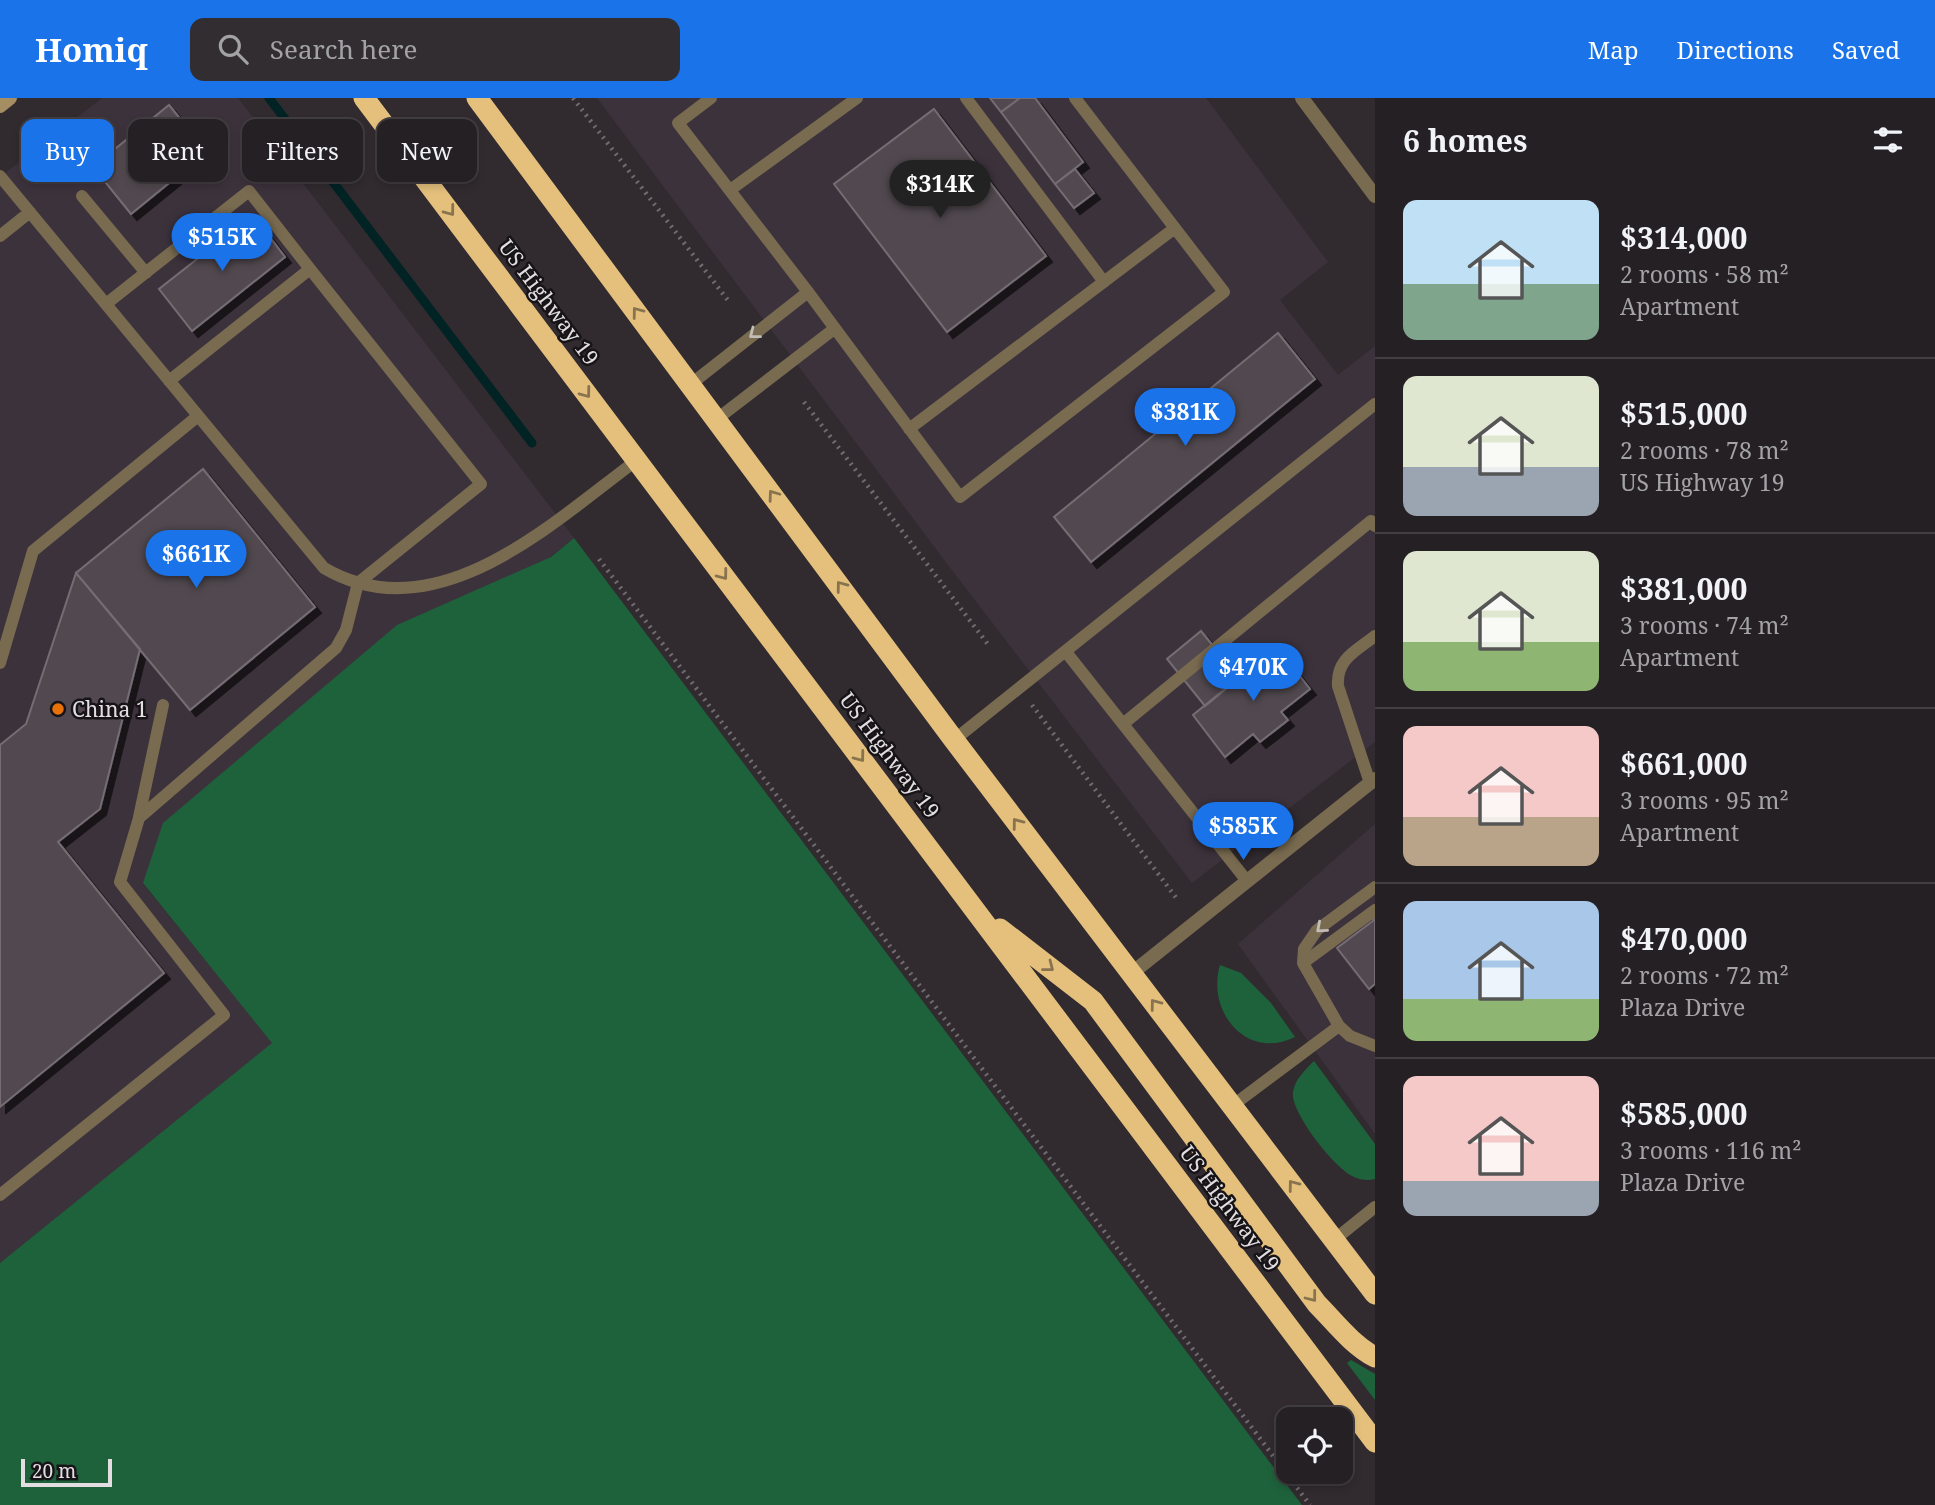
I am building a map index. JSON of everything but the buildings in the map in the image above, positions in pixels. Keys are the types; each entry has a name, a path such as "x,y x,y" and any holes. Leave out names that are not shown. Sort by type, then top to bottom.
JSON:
{"highway":[{"name":"US Highway 19","path":"364,98 1375,1442"},
{"path":"477,98 954,740 1375,1294"},
{"path":"976,910 1093,1001 1317,1304 1346,1334 1375,1357"}],"street":[{"path":"0,106 10,98"},
{"path":"1302,98 1375,196"},
{"path":"1132,973 1373,781"}],"lane":[{"path":"711,98 678,123 960,497 1224,292 1075,98"},
{"path":"730,190 857,98"},
{"path":"966,98 1104,282"},
{"path":"0,176 324,568 340,577 358,583 392,588 422,587 473,572 521,546 637,460"},
{"path":"106,304 249,191 481,484 358,583 346,630 336,648 139,818"},
{"path":"82,196 146,273"},
{"path":"0,236 30,212"},
{"path":"909,429 1175,228"},
{"path":"169,381 310,269"},
{"path":"691,384 808,292"},
{"path":"717,419 834,329"},
{"path":"954,740 1375,404"},
{"path":"0,663 33,551 198,416"},
{"path":"1123,723 1371,521 1375,526"},
{"path":"1373,781 1338,686 1337,673 1343,662 1375,636"},
{"path":"1066,652 1247,881"},
{"path":"0,1195 224,1015 120,881 139,818 163,705"},
{"path":"1375,887 1317,930 1304,949 1303,963 1339,1026 1350,1036 1375,1046"},
{"path":"1303,963 1375,910"},
{"path":"1232,1106 1339,1026"},
{"path":"1334,1240 1375,1207"}],"path":[{"path":"573,98 730,303"},
{"path":"804,401 990,647"},
{"path":"599,559 1310,1505"},
{"path":"1032,705 1177,899"}],"shaded area":[{"path":"102,98 238,98 254,119 242,119 242,182 302,182 574,538 143,884 273,1043 0,1263 0,177 21,161 21,182 114,182 114,119 75,119"},
{"path":"597,98 1206,98 1328,262 1280,300 1338,375 1375,346 1375,742 1192,883 948,565"},
{"path":"1375,824 1375,1134 1238,944"}],"green space":[{"path":"574,538 1276,1470 1276,1484 1286,1484 1302,1505 0,1505 0,1263 272,1043 143,883 163,823 397,625 551,557"},
{"path":"1220,965 1241,973 1271,1003 1295,1037 1277,1043 1261,1042 1246,1037 1234,1028 1219,999 1217,983"},
{"path":"1314,1061 1375,1144 1375,1179 1359,1179 1346,1172 1315,1139 1299,1113 1294,1101 1294,1087"},
{"path":"1351,1360 1375,1374 1375,1400 1347,1363"}],"waterway":[{"path":"269,98 532,443"}],"place":[{"name":"China 1","path":"58,709"}]}
